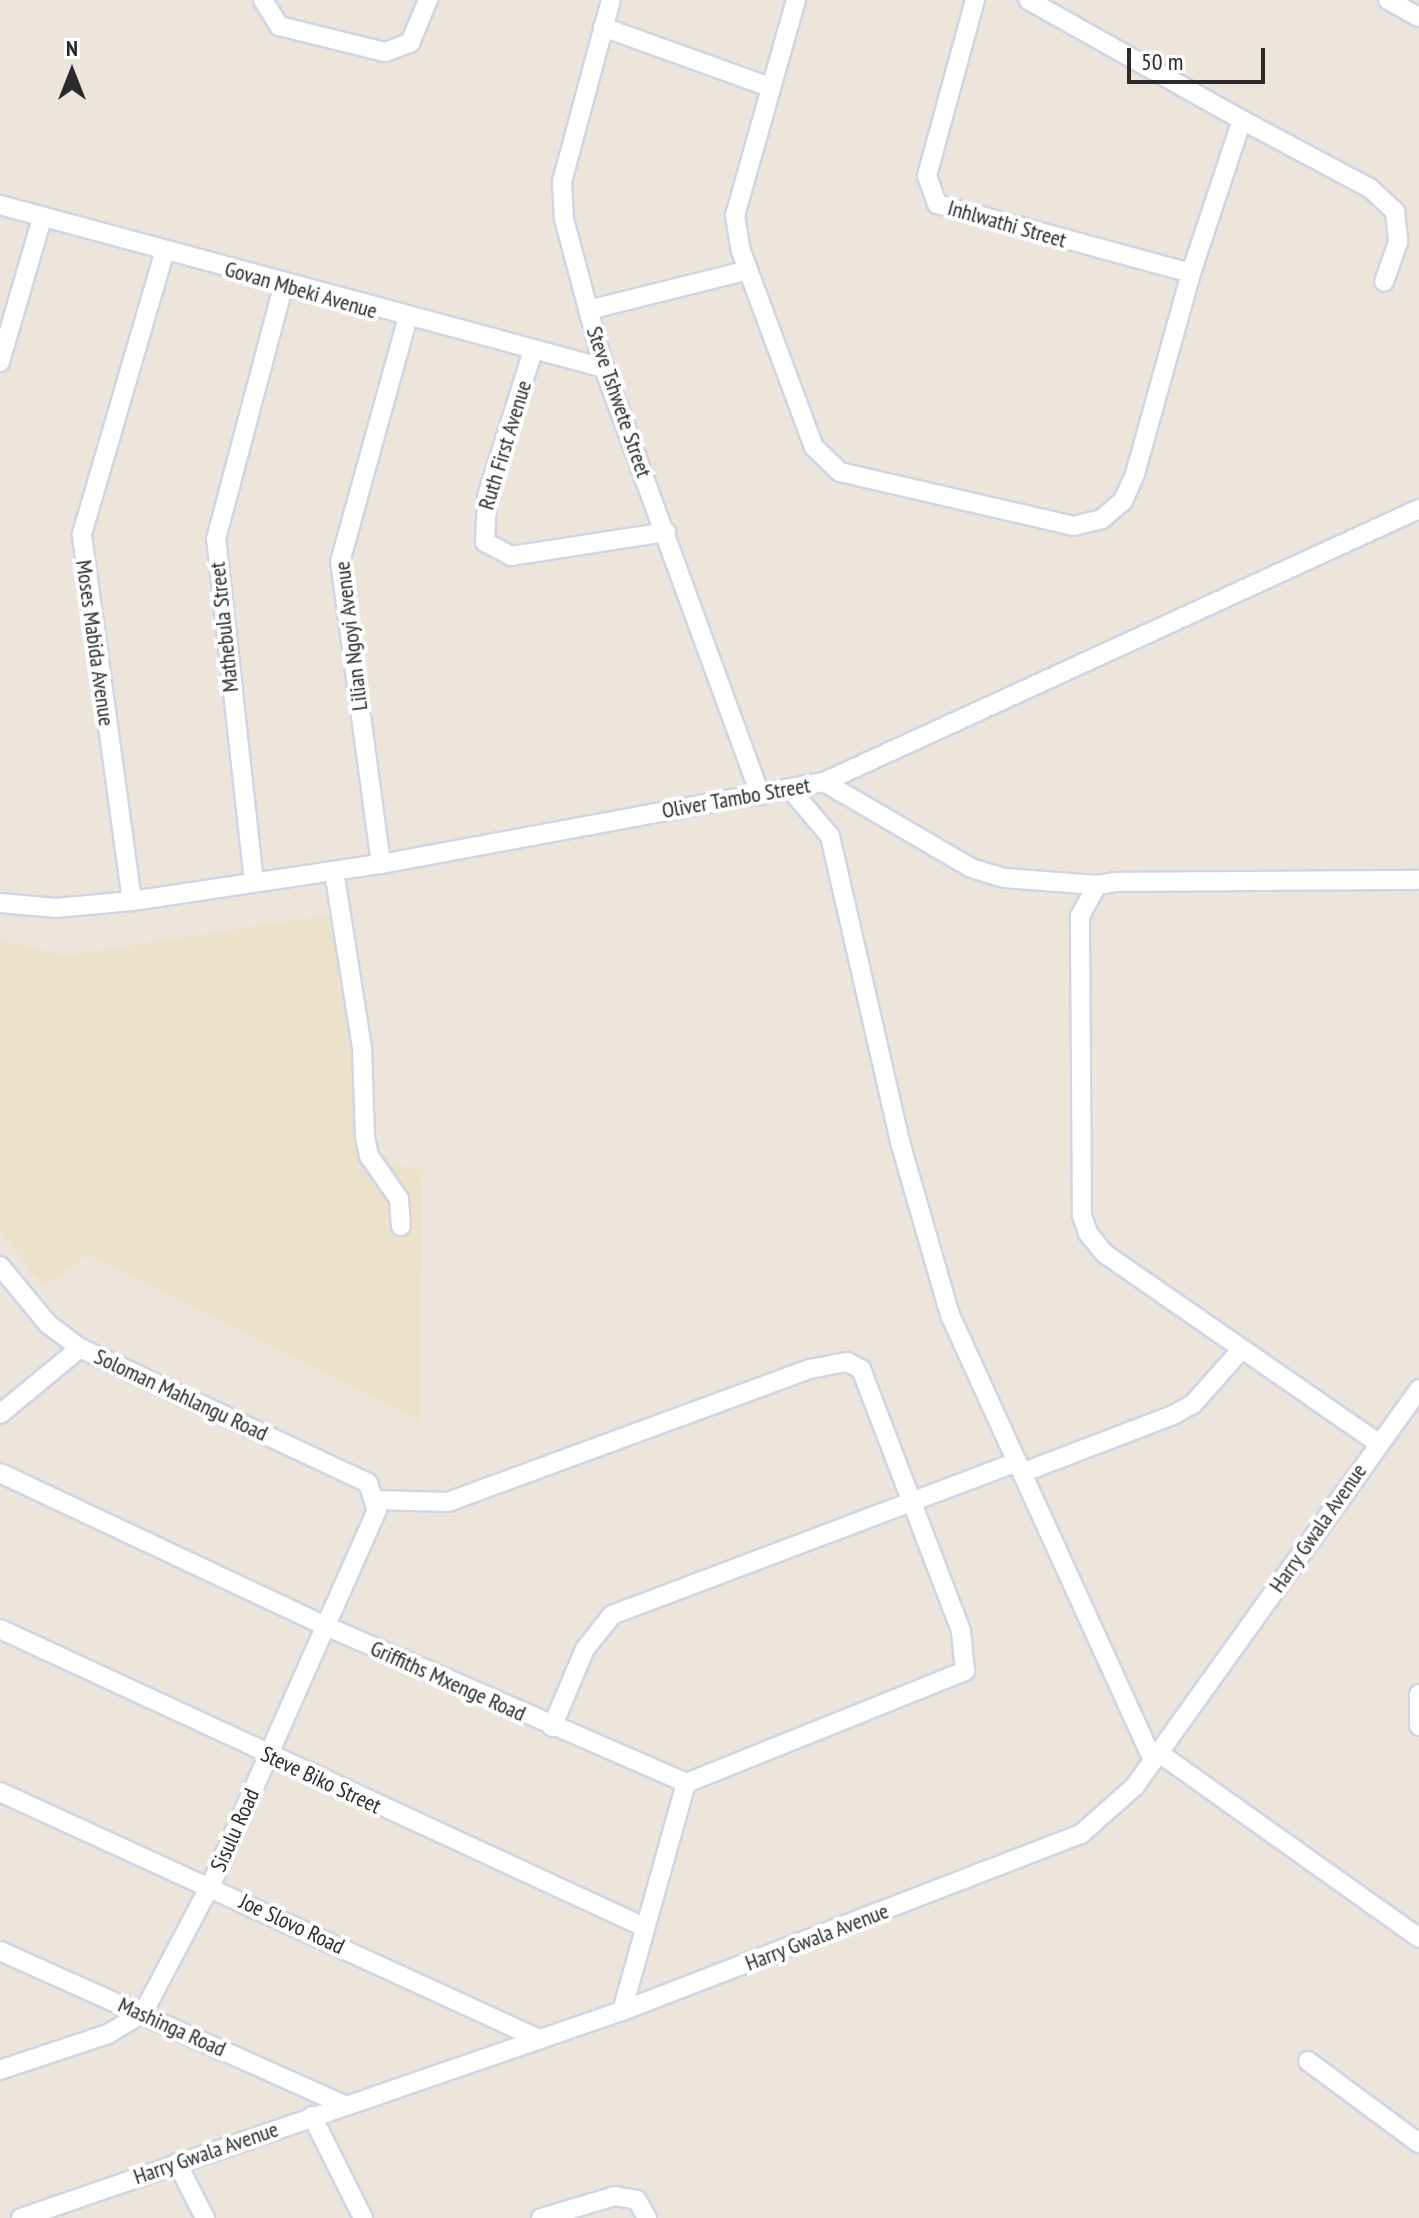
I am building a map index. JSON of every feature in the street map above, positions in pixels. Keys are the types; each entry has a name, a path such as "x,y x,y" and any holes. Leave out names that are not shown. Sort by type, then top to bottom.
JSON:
{"street":[{"path":"263,0 279,26 385,52 410,43 428,0"},
{"name":"Steve Tshwete Street","path":"611,0 562,182 564,219 604,368 760,795"},
{"path":"796,0 735,215 748,270 823,460 840,472 1074,526 1102,519 1123,501 1191,273 1242,120"},
{"name":"Inhlwathi Street","path":"975,0 927,176 937,204 1191,273"},
{"path":"1028,0 1371,189 1395,211 1398,242 1384,282"},
{"path":"1388,0 1419,17"},
{"path":"603,27 770,87"},
{"name":"Govan Mbeki Avenue","path":"0,205 532,354 604,368"},
{"path":"0,362 42,218"},
{"name":"Moses Mabida Avenue","path":"132,901 82,534 165,251"},
{"path":"588,310 748,270"},
{"name":"Mathebula Street","path":"254,882 216,539 284,284"},
{"name":"Lilian Ngoyi Avenue","path":"381,864 340,562 407,320"},
{"name":"Ruth First Avenue","path":"532,354 487,497 485,542 511,556 666,532"},
{"name":"Oliver Tambo Street","path":"0,903 56,908 132,901 381,864 824,782 1419,509"},
{"path":"824,782 971,868 1004,878 1097,885 1419,880"},
{"path":"791,790 830,836 929,1249 950,1315 1156,1757 1419,1938"},
{"path":"334,871 362,1047 365,1137 369,1156 399,1199 401,1226"},
{"path":"1097,885 1080,916 1082,1216 1104,1253 1378,1443"},
{"name":"Soloman Mahlangu Road","path":"0,1266 48,1324 80,1348 368,1483 377,1500"},
{"path":"0,1414 80,1348"},
{"path":"552,1727 585,1649 612,1615 911,1500 1173,1415 1193,1404 1241,1350"},
{"path":"377,1500 448,1502 810,1369 847,1362 870,1381 967,1647 965,1671 686,1783 622,2011"},
{"name":"Harry Gwala Avenue","path":"21,2218 43,2215 177,2163 622,2011 1081,1834 1113,1811 1156,1757 1419,1389"},
{"name":"Griffiths Mxenge Road","path":"0,1473 328,1627 686,1783"},
{"name":"Sisulu Road","path":"143,2013 210,1886 375,1524 377,1500"},
{"name":"Steve Biko Street","path":"0,1629 268,1757 644,1927"},
{"path":"1419,1694 1419,1726"},
{"name":"Joe Slovo Road","path":"0,1792 539,2039"},
{"name":"Mashinga Road","path":"0,1951 344,2105"},
{"path":"0,2070 108,2034 143,2013"},
{"path":"1308,2061 1419,2143"},
{"path":"312,2116 363,2218"},
{"path":"177,2163 205,2218"},
{"path":"541,2218 615,2196 637,2200 647,2218"}],"shaded area":[{"path":"348,912 372,1048 376,1149 396,1165 423,1168 419,1421 89,1255 44,1286 0,1232 0,940 66,955"}]}
